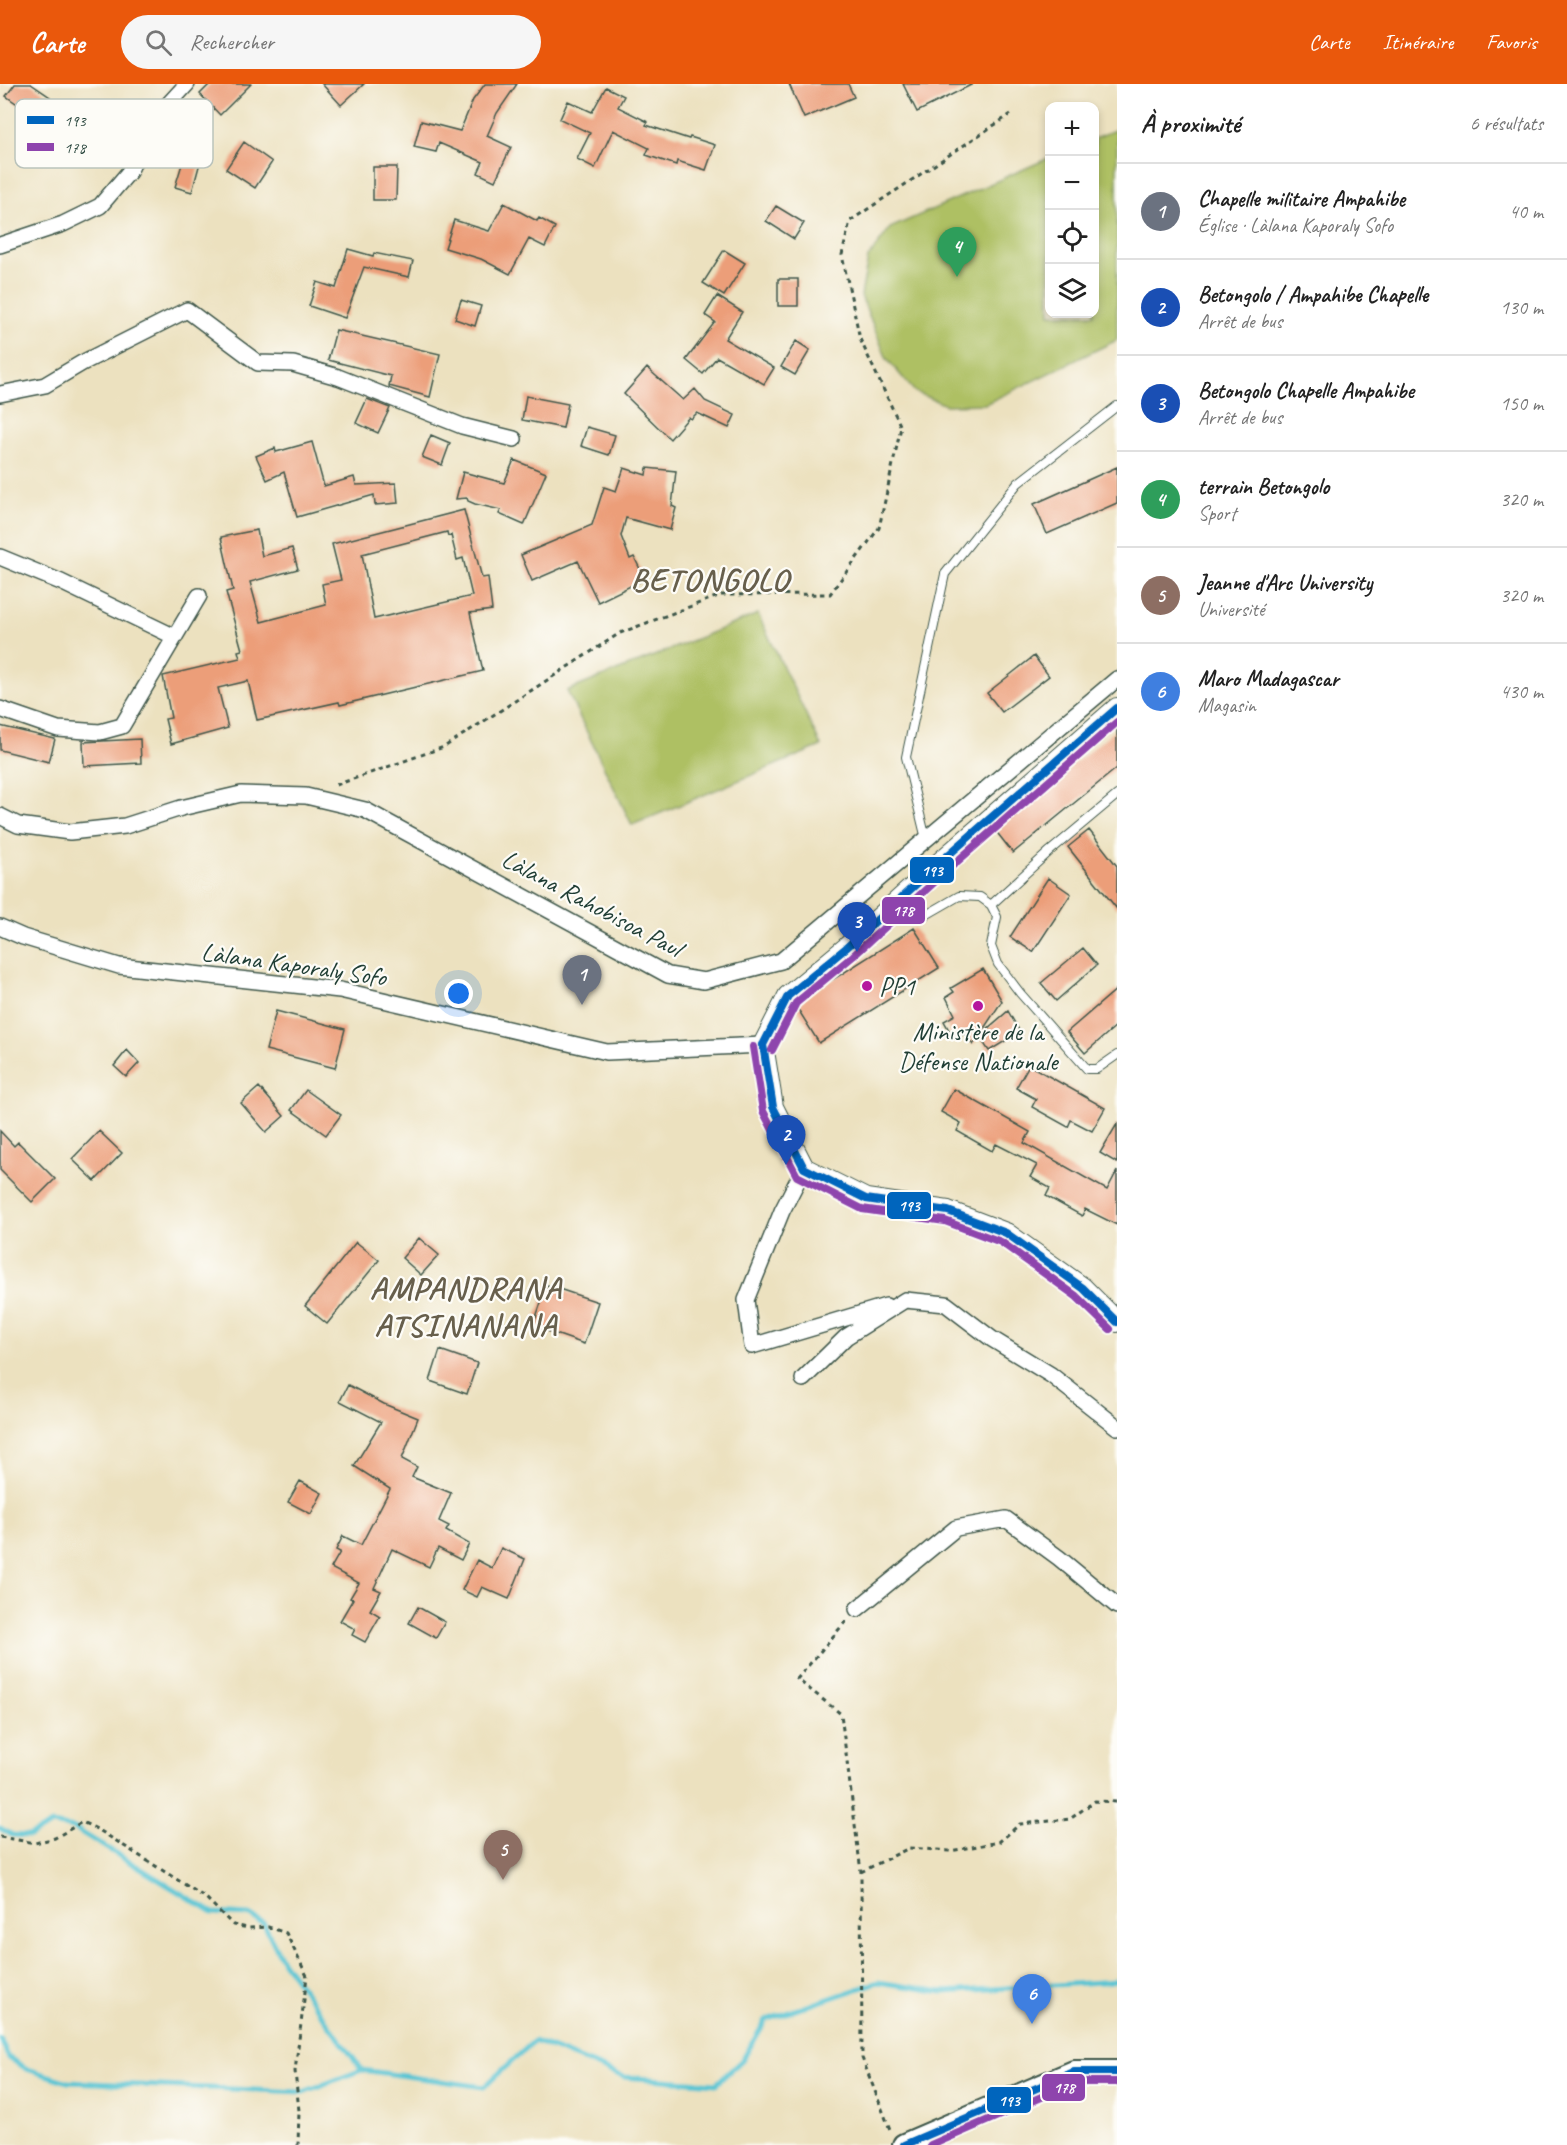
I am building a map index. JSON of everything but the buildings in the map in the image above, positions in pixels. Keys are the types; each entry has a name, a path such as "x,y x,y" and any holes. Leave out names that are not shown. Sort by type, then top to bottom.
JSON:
{"main road":[{"path":"898,2140 1074,2072 1117,2072"}],"street":[{"path":"173,99 187,84"},
{"path":"0,245 63,224 100,206 131,168"},
{"path":"0,394 45,386 82,363 187,310 258,363 293,364 338,377 462,426 514,439"},
{"path":"0,557 61,582 175,637"},
{"path":"0,709 58,729 100,732 122,726 200,596"},
{"name":"Làlana Rahobisoa Paul","path":"0,816 18,825 70,832 125,826 181,808 241,794 306,796 365,810 668,975 704,981 781,961 1117,679"},
{"path":"1117,708 946,857 846,948 788,996 763,1045 773,1107 804,1168 866,1198 948,1211 1006,1233 1083,1288 1117,1322"},
{"name":"Làlana Kaporaly Sofo","path":"0,927 23,937 120,966 340,990 607,1052 763,1045"},
{"path":"804,1168 782,1211 746,1300 752,1346 904,1300 946,1304 992,1339 1051,1375 1117,1427"},
{"path":"803,1379 846,1337 904,1300"},
{"path":"857,1609 956,1528 1006,1519 1059,1558 1117,1606"}],"lane":[{"path":"926,839 906,757 945,574 1018,483 1117,406"},
{"path":"991,905 1050,851 1117,795"},
{"path":"897,902 911,913 926,915 959,896 980,897 991,905 997,917 992,946 998,964 1020,993 1087,1069 1097,1069 1117,1055"}],"path":[{"path":"306,796 444,747 620,633 721,595 830,594 879,528 901,427 860,339 842,255 850,221 1011,114"},
{"path":"857,1609 797,1679 841,1714 861,1872 862,2058 898,2140"},
{"path":"861,1872 909,1848 950,1851 999,1842 1020,1824 1070,1819 1095,1801 1117,1802"},
{"path":"0,1837 35,1843 55,1838 82,1822 99,1830 206,1898 233,1924 248,1928 268,1927 286,1933 307,1976 296,2071 299,2111 298,2145"}],"green space":[{"path":"1117,129 1117,340 985,404 946,405 915,392 887,359 861,296 868,258 890,228 1045,160 1045,318 1099,318 1099,136"},
{"path":"758,614 821,746 632,825 567,691"}],"waterway":[{"path":"0,1828 12,1835 29,1836 52,1824 74,1828 213,1913 249,1915 264,1924 283,1962 362,2070"},
{"path":"0,2039 9,2058 27,2069 68,2082 303,2092 362,2070 484,2087 534,2041 624,2077 716,2084 743,2059 766,2020 878,1982 943,1992 1117,1981"}],"transit line":[{"name":"193","path":"763,1045 788,996 846,948 946,857 1117,708"},
{"name":"178","path":"772,1050 796,1003 853,956 1117,722"},
{"name":"193","path":"763,1045 773,1107 804,1168 866,1199 948,1211 1006,1233 1083,1288 1117,1322"},
{"name":"178","path":"753,1047 763,1111 797,1176 862,1209 945,1221 1001,1242 1076,1296 1110,1329"},
{"name":"193","path":"904,2145 1074,2072 1117,2072"},
{"name":"178","path":"931,2145 1076,2082 1117,2082"}],"place":[{"name":"terrain Betongolo","path":"957,277"},
{"name":"Betongolo Chapelle Ampahibe","path":"857,952"},
{"name":"PP1","path":"867,986"},
{"name":"Chapelle militaire Ampahibe","path":"582,1005"},
{"name":"Ministère de la Défense Nationale","path":"978,1006"},
{"name":"Betongolo / Ampahibe Chapelle","path":"786,1165"},
{"name":"Jeanne d'Arc University","path":"503,1880"},
{"name":"Maro Madagascar","path":"1032,2024"}],"district":[{"name":"BETONGOLO","path":"710,579"},
{"name":"AMPANDRANA ATSINANANA","path":"466,1306"}]}
